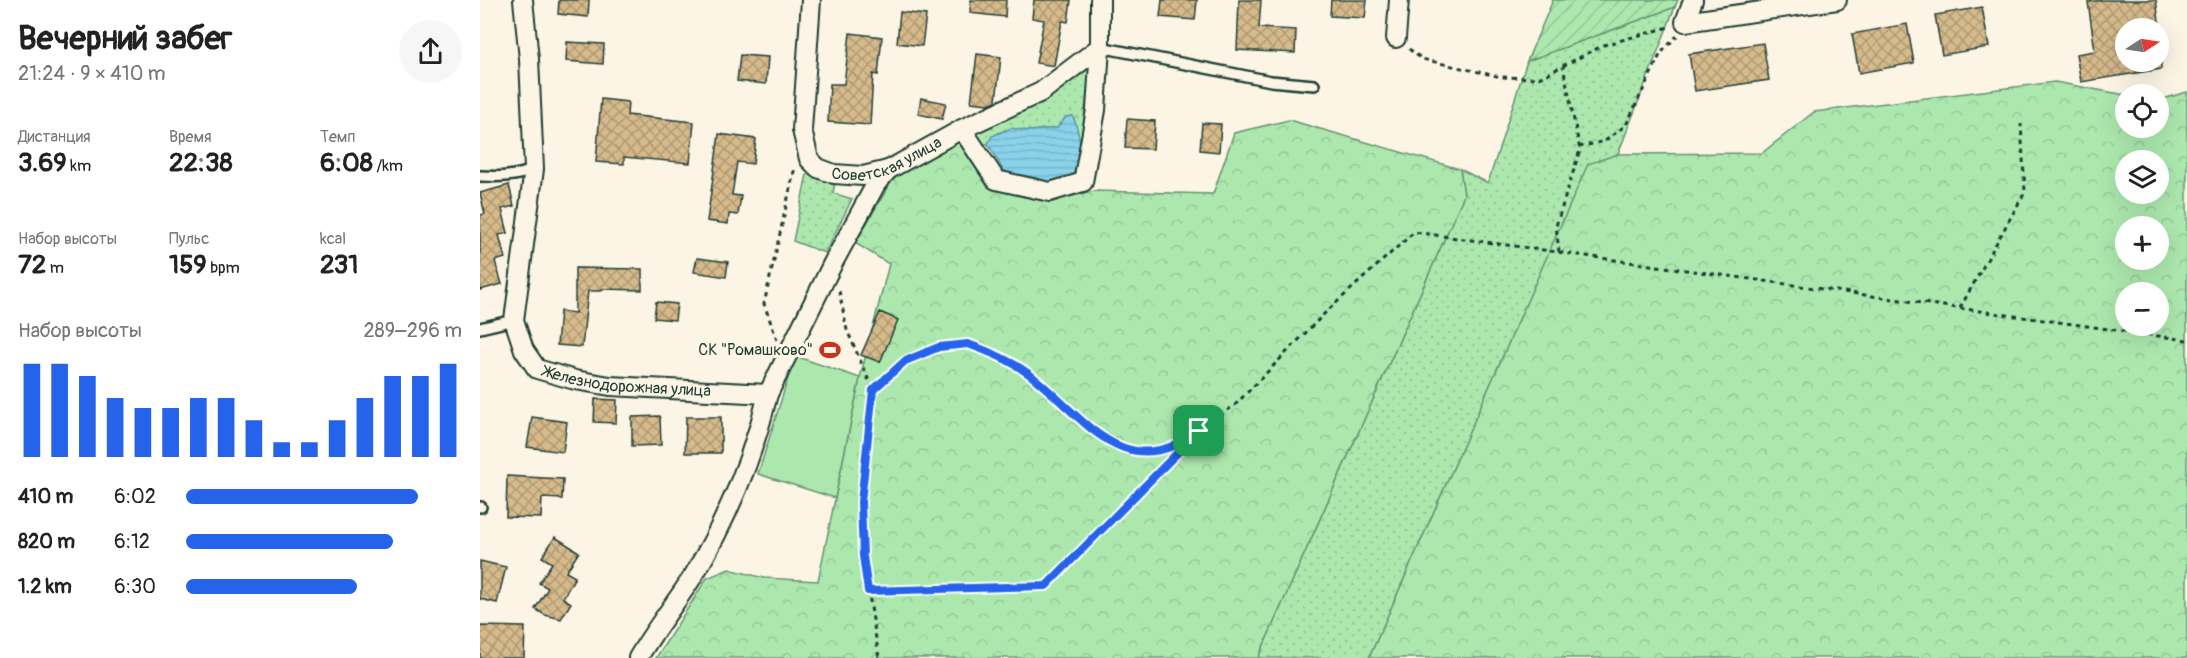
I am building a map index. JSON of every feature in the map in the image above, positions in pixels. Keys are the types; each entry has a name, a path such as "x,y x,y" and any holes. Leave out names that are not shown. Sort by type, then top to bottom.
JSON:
{"street":[{"name":"Железнодорожная улица","path":"523,0 529,59 534,169 514,320 525,350 537,369 575,380 610,386 768,394"},
{"name":"Советская улица","path":"811,0 802,129 809,159 818,168 834,174 863,176 888,170 962,129 1041,92 1100,47"},
{"path":"962,129 996,180 1050,192 1083,182 1096,110 1100,0"},
{"path":"1396,39 1398,0"},
{"path":"1693,0 1688,21 1838,0"},
{"path":"638,658 693,575 727,516 759,432 768,394 833,263 876,184 888,170"}],"lane":[{"path":"1100,47 1272,81 1314,85"},
{"path":"480,176 523,174 534,169"},
{"path":"480,328 514,320"}],"path":[{"path":"1396,39 1422,59 1501,77 1539,78 1604,45 1688,21"},
{"path":"1579,147 1605,141 1626,125 1661,52 1688,21"},
{"path":"1559,252 1556,226 1571,181 1579,147 1563,66"},
{"path":"1960,308 2025,192 2020,124"},
{"path":"784,361 764,304 795,164"},
{"path":"873,390 905,361 939,347 968,344 1009,360 1030,375 1107,441 1134,452 1169,448 1187,440 1235,405 1326,312 1414,232 2187,340"},
{"path":"833,263 847,330 873,390 861,502 863,556 879,658"},
{"path":"868,591 1046,586 1199,431"}],"green space":[{"path":"1553,0 1678,0 1675,7 1527,61"},
{"path":"1675,7 1618,154 1588,165 1369,658 1258,658 1464,195 1460,169 1488,183 1527,61"},
{"path":"1091,57 1081,146 1073,116 1066,117 1057,128 1032,131 1007,130 997,134 988,144 980,144 973,132"},
{"path":"2055,82 2115,93 2115,138 2169,138 2169,97 2187,92 2187,658 1369,658 1588,164 1618,154 1762,153 1814,112"},
{"path":"1289,120 1460,169 1464,195 1258,658 656,658 707,578 729,569 764,578 818,581 860,378 889,264 855,243 897,172 957,140 988,187 1049,201 1095,191 1213,194 1234,133"},
{"path":"807,174 835,182 833,193 852,199 825,253 793,241"},
{"path":"795,356 860,378 835,498 758,474"}],"water":[{"path":"1073,116 1080,150 1078,166 1070,182 1023,182 1003,170 988,144 992,136 1011,128 1029,131 1057,128 1066,117"}],"building":[{"path":"559,0 589,0 588,17 558,14"},
{"path":"971,0 1006,0 1005,17 970,13"},
{"path":"1034,0 1071,0 1068,22 1062,21 1054,66 1036,63 1044,20 1032,18"},
{"path":"1162,0 1197,0 1195,20 1160,17"},
{"path":"1239,0 1261,0 1259,28 1296,30 1295,53 1237,50"},
{"path":"1331,0 1367,0 1365,18 1330,16"},
{"path":"2156,0 2159,18 2115,18 2115,72 2143,72 2081,82 2076,54 2095,51 2088,2"},
{"path":"1982,7 1989,47 1942,55 1935,15"},
{"path":"900,12 926,15 922,46 897,43"},
{"path":"1907,24 1914,63 1859,73 1852,34"},
{"path":"850,33 882,37 878,75 873,74 870,125 828,122 830,84 844,84"},
{"path":"567,42 604,44 603,64 566,61"},
{"path":"1763,43 1769,80 1695,91 1689,54"},
{"path":"977,54 1001,57 996,101 989,104 971,102"},
{"path":"740,55 768,57 766,84 737,81"},
{"path":"921,98 946,103 942,119 918,114"},
{"path":"601,99 628,102 627,115 694,122 690,163 624,157 624,164 596,162"},
{"path":"1127,119 1155,121 1153,149 1125,148"},
{"path":"1202,123 1221,124 1219,152 1200,150"},
{"path":"719,134 756,139 753,164 737,162 732,195 741,196 738,215 729,214 728,224 707,221"},
{"path":"509,185 514,206 502,209 508,233 499,235 505,258 495,261 502,284 480,290 480,215 485,214 480,193"},
{"path":"697,258 728,262 726,277 694,272"},
{"path":"575,268 642,269 642,290 588,291 582,347 557,345 560,311 575,313"},
{"path":"656,302 677,304 675,320 654,318"},
{"path":"880,312 898,320 880,362 861,355"},
{"path":"595,399 617,400 616,423 594,422"},
{"path":"660,416 661,445 632,446 632,417"},
{"path":"532,417 567,422 563,452 527,447"},
{"path":"686,417 721,417 721,453 685,453"},
{"path":"507,476 563,479 562,499 542,498 541,518 506,517"},
{"path":"555,537 579,552 566,572 575,577 563,598 571,603 561,619 545,615 535,609 548,588 539,583 552,563 542,557"},
{"path":"480,561 506,567 497,603 480,599"},
{"path":"480,626 525,627 524,658 480,658"}],"place":[{"name":"СК \"Ромашково\"","path":"830,350"}],"route":[{"path":"968,344 1009,360 1030,375 1107,441 1134,452 1169,448 1187,440 1199,431 1046,586 868,591 863,556 861,502 873,390 905,361 939,347 968,344"}]}
